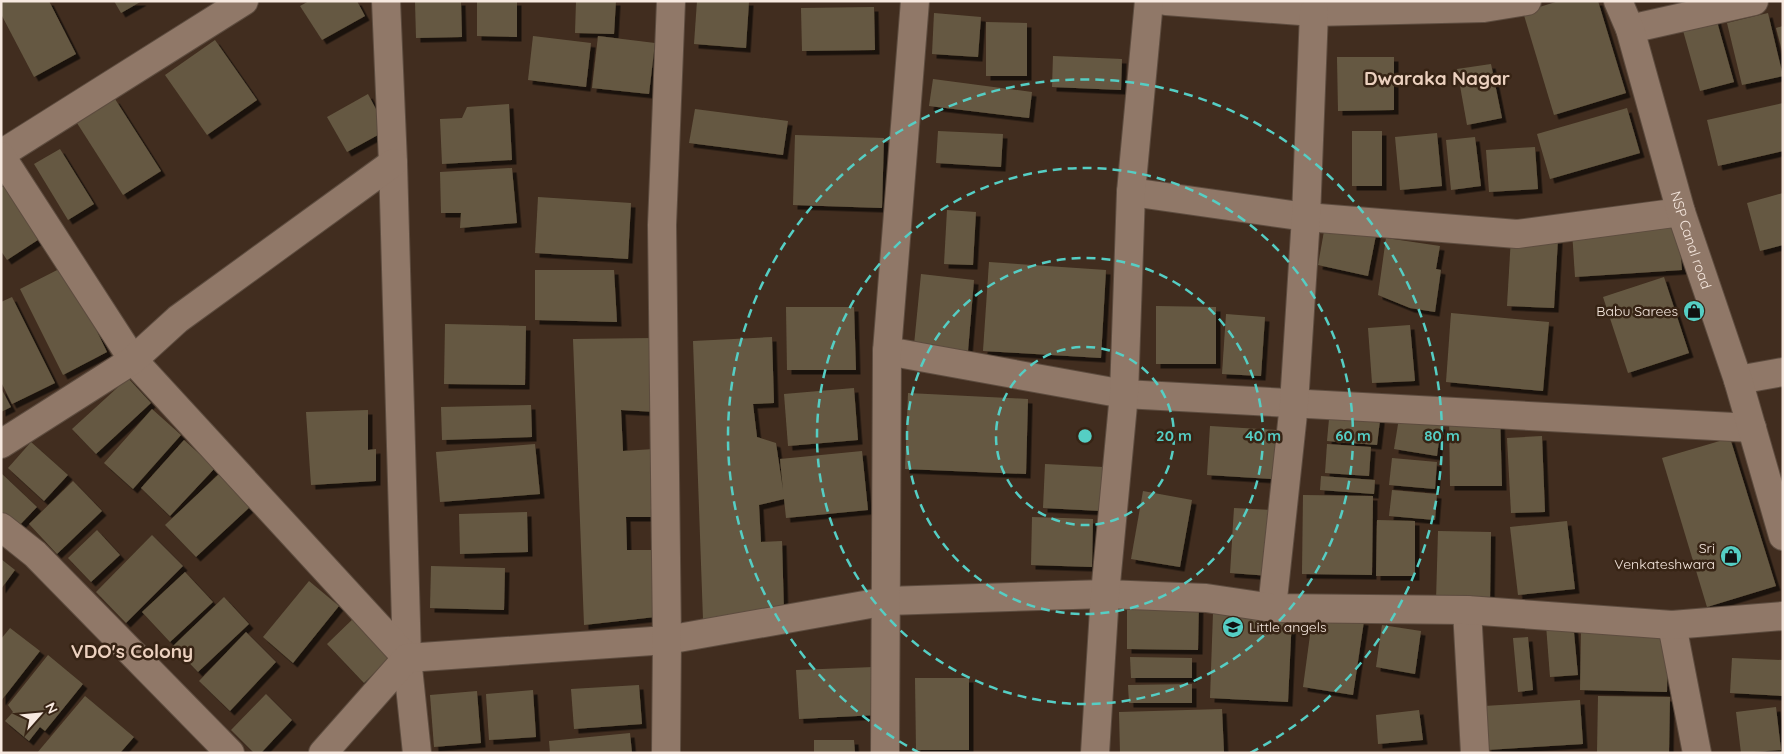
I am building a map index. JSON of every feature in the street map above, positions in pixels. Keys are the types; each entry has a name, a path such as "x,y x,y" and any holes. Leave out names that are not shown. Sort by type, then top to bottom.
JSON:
{"street":[{"path":"244,1 1,155 133,360 408,658"},
{"path":"386,1 393,163 408,658 417,753"},
{"path":"666,753 667,640 662,225 671,1"},
{"path":"885,753 887,351 915,1"},
{"path":"1096,753 1105,594 1124,394 1131,192 1149,1"},
{"path":"1166,1 1314,12 1484,8 1528,1"},
{"name":"NSP Canal road","path":"1618,1 1630,30 1681,212 1738,380 1783,536"},
{"path":"1630,30 1754,1"},
{"path":"1272,608 1294,404 1306,217 1314,12"},
{"path":"1,444 133,360 178,319 393,163"},
{"path":"1131,192 1306,217 1517,234 1681,212"},
{"path":"887,351 1124,394 1752,428"},
{"path":"1738,380 1783,372"},
{"path":"1,527 35,554 230,753"},
{"path":"323,753 408,658 667,640 887,601 1105,594 1206,598 1272,608 1467,610 1672,625 1783,616"},
{"path":"1467,610 1475,753"},
{"path":"1672,625 1697,753"}],"building":[{"path":"1,1 49,1 76,54 34,77 1,14"},
{"path":"114,1 142,1 121,13"},
{"path":"309,1 357,1 365,16 322,40 300,6"},
{"path":"415,1 461,1 462,37 416,38"},
{"path":"477,1 517,1 517,37 477,36"},
{"path":"576,1 616,1 614,34 575,33"},
{"path":"697,1 749,1 746,48 694,44"},
{"path":"1559,1 1598,1 1626,93 1554,115 1523,12"},
{"path":"874,7 875,50 802,51 801,8"},
{"path":"934,13 981,17 978,57 932,54"},
{"path":"1768,13 1783,76 1742,85 1727,23"},
{"path":"1716,18 1734,82 1700,91 1682,27"},
{"path":"986,22 1027,23 1027,76 986,76"},
{"path":"1783,26 1783,51 1782,51 1776,28"},
{"path":"533,36 591,43 586,87 528,80"},
{"path":"598,36 655,43 649,94 592,88"},
{"path":"215,40 257,100 207,135 165,75"},
{"path":"1053,56 1122,59 1121,90 1052,87"},
{"path":"1337,57 1394,57 1394,110 1338,111"},
{"path":"1491,64 1502,118 1467,125 1457,69"},
{"path":"933,79 1032,92 1029,118 929,106"},
{"path":"368,94 387,130 347,152 327,117"},
{"path":"115,99 161,171 123,195 77,123"},
{"path":"1783,103 1783,151 1718,166 1707,120"},
{"path":"509,104 512,160 442,164 440,119 462,118 467,107"},
{"path":"1627,108 1640,153 1550,179 1537,134"},
{"path":"695,109 788,121 783,155 689,143"},
{"path":"938,131 1003,134 1001,167 936,163"},
{"path":"1352,131 1382,131 1382,186 1352,186"},
{"path":"1437,133 1442,186 1400,190 1395,137"},
{"path":"795,135 884,138 882,208 793,205"},
{"path":"1475,137 1481,186 1451,190 1446,140"},
{"path":"1535,147 1538,189 1489,192 1486,150"},
{"path":"60,149 94,204 68,220 34,164"},
{"path":"512,168 517,223 460,228 461,213 441,213 440,172"},
{"path":"10,183 44,236 7,260 1,251 1,188"},
{"path":"1783,193 1783,245 1760,251 1747,203"},
{"path":"538,197 631,203 628,259 535,253"},
{"path":"947,210 976,212 973,265 944,264"},
{"path":"1326,220 1377,230 1368,276 1318,265"},
{"path":"1678,224 1682,270 1575,277 1572,231"},
{"path":"1511,237 1558,239 1554,308 1507,306"},
{"path":"1386,238 1440,246 1436,269 1441,270 1435,312 1410,308 1378,295"},
{"path":"989,262 1106,270 1101,358 983,351"},
{"path":"65,266 107,352 63,375 20,289"},
{"path":"535,270 614,270 617,322 535,320"},
{"path":"921,274 974,280 968,351 914,345"},
{"path":"1664,277 1689,353 1628,373 1603,297"},
{"path":"12,297 55,383 12,404 1,382 1,302"},
{"path":"1156,306 1216,307 1216,364 1156,364"},
{"path":"786,307 854,307 856,370 787,370"},
{"path":"1451,313 1549,322 1543,391 1446,382"},
{"path":"1226,314 1265,317 1261,376 1222,374"},
{"path":"445,324 526,326 525,385 444,384"},
{"path":"1410,325 1415,381 1372,383 1368,328"},
{"path":"772,337 774,403 753,404 757,437 776,443 783,490 780,459 862,451 868,510 786,518 784,499 759,505 761,542 782,541 784,612 703,619 693,341"},
{"path":"654,338 656,412 621,410 623,451 654,449 656,517 626,517 627,550 657,550 664,616 584,625 573,339"},
{"path":"128,378 151,403 96,454 72,429"},
{"path":"1,388 11,407 1,412"},
{"path":"854,388 858,440 788,446 784,394"},
{"path":"908,393 1028,399 1026,474 905,469"},
{"path":"531,405 532,437 442,440 441,407"},
{"path":"1330,408 1381,412 1377,445 1327,441"},
{"path":"152,409 181,435 133,489 104,463"},
{"path":"368,410 368,450 376,449 376,481 311,485 306,412"},
{"path":"1449,413 1500,413 1502,486 1450,486"},
{"path":"1399,418 1441,425 1437,456 1394,449"},
{"path":"1210,426 1277,430 1273,479 1207,475"},
{"path":"1542,436 1545,512 1511,513 1507,438"},
{"path":"1730,438 1776,586 1707,607 1662,458"},
{"path":"184,440 215,468 170,516 141,488"},
{"path":"31,442 68,475 44,501 8,468"},
{"path":"535,444 540,494 440,502 436,452"},
{"path":"1327,444 1371,447 1369,476 1325,473"},
{"path":"1392,458 1437,462 1435,489 1389,485"},
{"path":"1045,464 1103,467 1101,511 1043,508"},
{"path":"1,473 37,507 14,531 1,519"},
{"path":"220,473 251,506 196,557 165,525"},
{"path":"1321,476 1375,480 1374,494 1320,490"},
{"path":"73,481 102,511 57,554 29,524"},
{"path":"1392,490 1437,494 1435,520 1389,516"},
{"path":"1143,491 1192,500 1180,567 1131,559"},
{"path":"1303,495 1373,496 1372,575 1302,574"},
{"path":"1234,508 1274,510 1270,576 1230,573"},
{"path":"527,512 528,552 460,554 459,514"},
{"path":"1032,517 1093,519 1092,567 1031,565"},
{"path":"1377,520 1415,521 1415,576 1376,576"},
{"path":"1567,521 1575,589 1518,595 1510,527"},
{"path":"97,530 120,555 91,582 68,558"},
{"path":"1438,531 1491,532 1490,602 1436,601"},
{"path":"152,535 183,566 126,623 96,592"},
{"path":"1,559 15,570 1,589"},
{"path":"431,566 505,568 504,610 430,608"},
{"path":"185,572 213,602 170,642 142,612"},
{"path":"309,581 339,606 293,663 263,637"},
{"path":"224,597 249,624 198,672 173,646"},
{"path":"1127,598 1199,600 1198,650 1127,649"},
{"path":"1213,613 1292,616 1288,702 1210,698"},
{"path":"1313,613 1364,621 1353,695 1303,687"},
{"path":"357,615 395,653 364,683 327,644"},
{"path":"1573,622 1578,675 1550,677 1546,625"},
{"path":"1382,625 1421,631 1415,674 1376,667"},
{"path":"10,628 40,651 1,701 1,639"},
{"path":"1581,630 1668,631 1667,692 1580,690"},
{"path":"246,632 276,662 230,711 199,681"},
{"path":"1528,637 1533,690 1518,692 1513,638"},
{"path":"48,655 83,684 45,731 40,727 29,741 5,721 13,712 8,705"},
{"path":"1130,657 1192,658 1192,678 1131,678"},
{"path":"1732,658 1783,660 1783,696 1730,693"},
{"path":"874,667 877,715 799,719 796,670"},
{"path":"915,678 969,678 969,750 916,750"},
{"path":"1192,684 1192,703 1129,703 1128,685"},
{"path":"639,685 642,724 574,729 571,689"},
{"path":"533,690 536,737 489,740 486,694"},
{"path":"477,691 481,743 434,747 430,695"},
{"path":"266,694 292,720 261,753 254,753 231,730"},
{"path":"85,696 134,737 120,753 37,753"},
{"path":"1598,696 1670,697 1669,753 1597,753"},
{"path":"1580,700 1583,744 1487,750 1484,706"},
{"path":"1776,707 1781,750 1741,753 1736,712"},
{"path":"1222,709 1224,753 1120,753 1119,712"},
{"path":"1419,710 1423,740 1378,744 1376,715"},
{"path":"630,733 632,753 550,753 549,741"},
{"path":"814,740 854,740 855,753 814,753"}],"place":[{"name":"Babu Sarees","path":"1694,311"},
{"name":"Sri Venkateshwara","path":"1731,556"},
{"name":"Little angels","path":"1233,627"}],"district":[{"name":"Dwaraka Nagar","path":"1437,78"},
{"name":"VDO's Colony","path":"132,651"}]}
